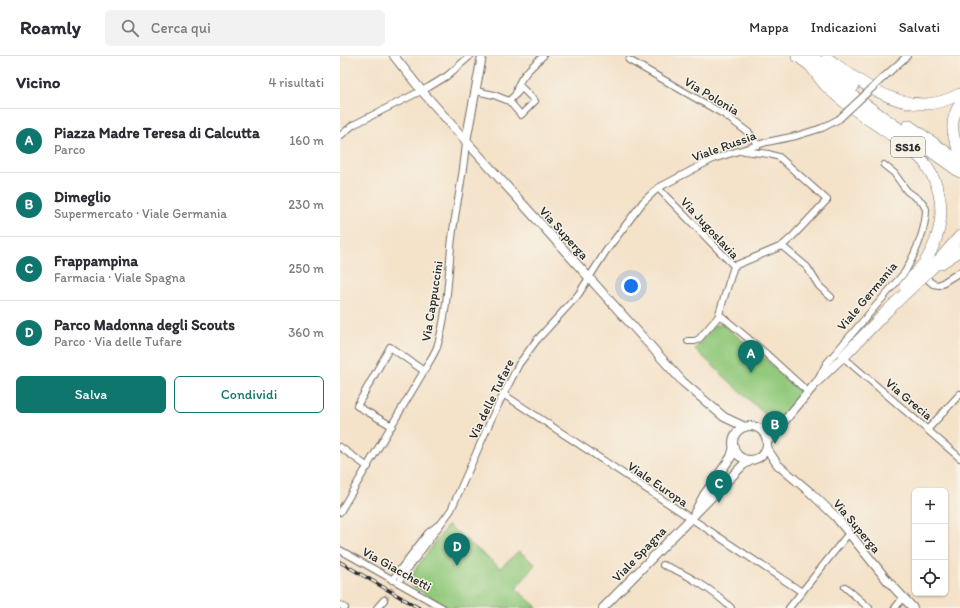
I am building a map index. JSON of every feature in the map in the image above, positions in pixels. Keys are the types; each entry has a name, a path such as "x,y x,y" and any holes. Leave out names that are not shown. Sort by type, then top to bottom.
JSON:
{"highway":[{"name":"SS16","path":"797,56 811,61 960,162"},
{"path":"823,56 884,95 904,102 926,104 949,99 960,94"},
{"name":"SS16","path":"811,61 960,172"},
{"name":"SS16","path":"811,61 825,85 866,118 912,150 925,163 936,184 941,216 940,229 928,265"},
{"path":"960,104 954,116 952,126 955,142 960,151"},
{"name":"SS16","path":"843,358 928,265 960,236"},
{"name":"SS16","path":"928,265 960,252"}],"street":[{"name":"Via Superga","path":"394,56 421,90 466,141 683,382 724,417 745,427"},
{"path":"340,136 353,125 447,76 470,56"},
{"path":"466,141 482,56"},
{"path":"516,94 522,77 543,56"},
{"name":"Viale Russia","path":"588,278 636,210 658,188 702,164 740,151 822,128 839,119 907,56"},
{"name":"Via Polonia","path":"629,60 725,115 749,133 758,146"},
{"path":"476,91 494,95 508,101 522,114 535,101 522,88 508,101"},
{"name":"Via Cappuccini","path":"340,512 392,426 436,348 441,329 448,282 452,237 466,141"},
{"path":"734,266 782,246 827,200 779,157 775,155 740,151"},
{"name":"Viale Germania","path":"816,383 826,364 905,272 922,233 926,209 922,202 907,191 894,173 884,165"},
{"name":"Via Jugoslavia","path":"658,188 734,266 716,320 699,339 696,341 688,341"},
{"path":"782,246 807,267 819,286 831,297"},
{"path":"910,263 936,285 939,285 960,272"},
{"name":"Via delle Tufare","path":"401,578 444,521 456,500 503,394 516,369 528,351 578,295 588,278"},
{"path":"719,314 764,351 808,392"},
{"path":"392,426 357,406 390,347 424,371"},
{"name":"Viale Germania","path":"767,444 782,423 808,392 843,358"},
{"name":"Via Grecia","path":"843,358 928,429 960,458"},
{"name":"Viale Europa","path":"503,394 691,517 802,592"},
{"path":"928,429 960,394"},
{"name":"Via Superga","path":"724,417 731,429 734,442"},
{"path":"761,429 782,423"},
{"path":"745,427 756,427 761,429 766,436 767,444 762,455 748,460 739,456 734,442 738,432 745,427"},
{"name":"Viale Spagna","path":"691,517 704,495 731,457 734,442"},
{"name":"Via Superga","path":"767,444 769,452 778,465 811,493 850,533 887,580 913,608"},
{"path":"340,447 368,467"},
{"name":"Via Superga","path":"754,459 766,460 778,465"},
{"name":"Viale Spagna","path":"603,608 743,465 754,459"},
{"path":"722,468 733,476"},
{"name":"Via delle Tufare","path":"392,580 428,533 444,521"},
{"path":"789,608 850,533"},
{"name":"Via Giacchetti","path":"340,550 443,608"},
{"path":"663,564 677,569 732,608"},
{"path":"845,587 869,608"},
{"path":"895,608 904,598"},
{"path":"377,608 384,600"},
{"path":"340,605 345,608"}],"green space":[{"path":"715,325 723,325 760,354 801,392 777,422 774,423 695,349"},
{"path":"448,525 500,568 519,551 535,564 516,589 538,608 449,608 412,586 408,579"}],"tunnel":[{"path":"384,600 400,579"}],"railway":[{"path":"340,562 419,608"}],"place":[{"name":"Piazza Madre Teresa di Calcutta","path":"751,373"},
{"name":"Dimeglio","path":"775,444"},
{"name":"Frappampina","path":"719,503"},
{"name":"Parco Madonna degli Scouts","path":"457,566"}]}
